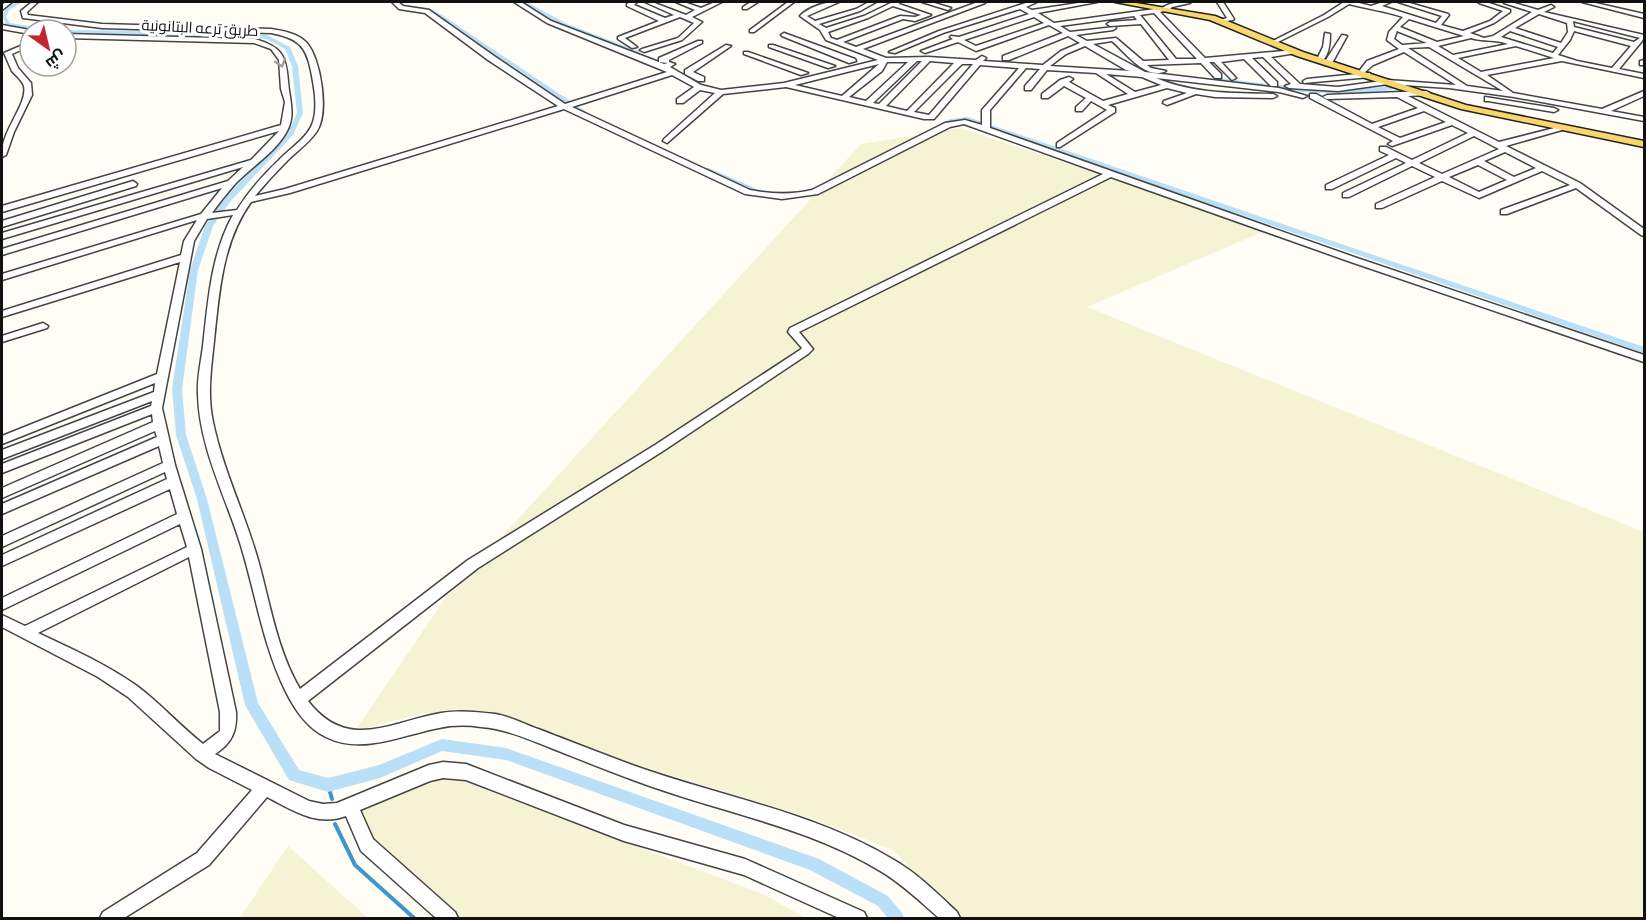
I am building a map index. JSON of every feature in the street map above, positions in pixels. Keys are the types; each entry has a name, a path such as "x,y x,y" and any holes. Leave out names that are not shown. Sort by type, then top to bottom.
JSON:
{"main road":[{"path":"1119,2 1222,21 1294,52 1478,110 1644,144"}],"street":[{"path":"2,8 9,2"},
{"path":"35,2 24,11 25,17 91,26 264,30 292,36 304,44 315,68 318,119 313,131 234,213 214,291 203,388 219,462 247,545 279,659 298,700 312,717 325,729 347,737 374,735 444,720 470,718 500,722 678,788 794,823 851,845 890,865 913,882 951,918"},
{"path":"395,2 405,9 427,11 491,58 567,105 748,192 780,198 801,196 821,190 953,123 965,122 1644,359"},
{"path":"517,2 549,22 663,63 705,81 724,86 774,81 893,52 941,32 1031,2"},
{"path":"634,2 628,5 663,20"},
{"path":"644,50 682,38 699,22 648,2"},
{"path":"679,2 700,10"},
{"path":"663,63 620,38 663,20 682,16 718,2"},
{"path":"745,8 755,2"},
{"path":"752,31 791,2"},
{"path":"813,2 803,16 825,31 827,38 885,60"},
{"path":"807,12 837,2 844,2"},
{"path":"814,23 858,10 873,2"},
{"path":"925,2 948,8"},
{"path":"837,42 902,17 915,19 963,2"},
{"path":"857,48 983,2"},
{"path":"1002,2 1033,13 1128,67 1147,73 1167,86 1193,93 1225,96 1349,98 1417,92 1471,96 1644,118"},
{"path":"868,103 914,60 958,39 1033,13 1094,2"},
{"path":"909,113 962,57 976,49 1052,24 1162,9 1188,2"},
{"path":"1220,2 1232,19 1222,21"},
{"path":"1272,43 1351,2 1371,8 1388,2"},
{"path":"1401,2 1446,15 1438,24"},
{"path":"1416,6 1429,2"},
{"path":"1307,81 1363,74 1370,63 1401,48 1434,44 1468,35 1508,11 1480,2"},
{"path":"1506,2 1568,22 1644,52"},
{"path":"1585,2 1644,16 1628,33"},
{"path":"825,31 866,17 895,3 928,15"},
{"path":"1539,3 1550,5 1568,22 1588,20 1610,22 1628,33 1643,37 1614,70"},
{"path":"1377,7 1484,40 1495,37 1550,5"},
{"path":"1057,7 1095,30"},
{"path":"1162,9 1215,78 1303,96"},
{"path":"1601,36 1618,9"},
{"path":"1135,13 1174,61"},
{"path":"987,16 1004,24"},
{"path":"1407,16 1389,38 1401,48 1466,88"},
{"path":"1006,58 1068,34 1113,28 1110,24 1143,22"},
{"path":"1558,58 1568,22"},
{"path":"2,27 18,30"},
{"path":"1396,28 1434,44 1514,95"},
{"path":"1511,28 1563,46"},
{"path":"941,32 976,49"},
{"path":"1324,62 1327,34"},
{"path":"784,35 852,61"},
{"name":"طريق ترعه البتانونية","path":"78,36 230,39 266,44 283,60 285,89 289,102 284,127"},
{"path":"1324,62 1344,36"},
{"path":"1495,37 1558,58 1644,76"},
{"path":"1055,87 1031,85 1047,65 1060,54 1084,43 1114,39 1141,63 1147,73"},
{"path":"663,63 700,42"},
{"path":"1453,57 1516,44"},
{"path":"249,200 281,193 679,71 728,46"},
{"path":"771,46 831,66"},
{"path":"18,49 8,53 18,72"},
{"path":"893,52 981,59 1024,66 1047,65"},
{"path":"1045,96 1078,69 1128,67 1141,63 1247,58 1294,52"},
{"path":"746,53 804,73"},
{"path":"771,55 816,69"},
{"path":"882,106 926,55"},
{"path":"1265,55 1298,87"},
{"path":"774,81 931,117 981,59 1006,58 1098,72 1232,78 1298,87 1338,89 1388,82 1466,88 1514,95 1598,113 1644,126"},
{"path":"1247,58 1274,84"},
{"path":"1482,74 1558,58"},
{"path":"679,71 699,87 722,92 745,91 784,85 885,60 914,60"},
{"path":"844,98 879,69 885,60"},
{"path":"1216,60 1232,78"},
{"path":"986,129 986,110 1024,66"},
{"path":"832,82 847,70"},
{"path":"1098,72 1134,95"},
{"path":"2,155 10,132 28,95 27,83 23,78"},
{"path":"1060,145 1112,110 1064,82"},
{"path":"1102,104 1167,86"},
{"path":"680,101 699,87"},
{"path":"816,92 824,87"},
{"path":"667,141 722,92"},
{"path":"1167,103 1193,93"},
{"path":"1598,113 1644,93"},
{"path":"1397,94 1577,185 1644,232"},
{"path":"1313,96 1399,141"},
{"path":"1079,109 1091,98"},
{"path":"1371,127 1425,108"},
{"path":"1453,122 1383,148 1479,195 1542,168"},
{"path":"202,754 224,738 230,726 194,549 169,465 156,408 189,241 231,183 277,140 284,127"},
{"path":"2,208 284,127"},
{"path":"1378,206 1477,161 1502,147 1559,128"},
{"path":"1346,195 1475,133"},
{"path":"1329,187 1396,155"},
{"path":"1477,161 1514,180"},
{"path":"2,236 253,162"},
{"path":"298,700 473,564 804,352 808,349 807,345 794,330 1110,174"},
{"path":"2,252 231,183"},
{"path":"2,224 133,184"},
{"path":"1504,212 1577,185"},
{"path":"2,277 209,214 234,213"},
{"path":"2,314 185,261"},
{"path":"2,322 185,261"},
{"path":"2,339 43,326"},
{"path":"2,440 163,376"},
{"path":"2,455 159,394"},
{"path":"2,469 156,408"},
{"path":"2,493 159,424"},
{"path":"2,509 163,439"},
{"path":"2,542 169,465"},
{"path":"2,561 175,481"},
{"path":"2,604 184,516"},
{"path":"24,633 194,549"},
{"path":"2,621 110,677 133,692 202,754 308,809 323,812 350,807 429,773 443,770 466,772 624,832 745,867 858,918"},
{"path":"109,918 203,859 264,788"},
{"path":"350,807 367,845 449,918"}],"shaded area":[{"path":"961,128 1267,230 1087,307 1644,532 1644,918 958,918 893,850 813,819 609,756 479,712 423,713 355,731 444,600 861,144"},
{"path":"431,769 760,893 806,918 440,918 365,852 351,802"},
{"path":"288,846 368,918 240,918"}],"waterway":[{"path":"18,25 8,24 3,17 7,9 19,2"},
{"path":"398,2 403,6 427,9 440,16 591,117"},
{"path":"524,2 565,25 638,52"},
{"path":"78,32 229,34 267,37 288,48 295,66 300,113 291,134 227,200 209,226 194,270 177,389 181,435 202,499 252,705 294,775 328,785 380,771 442,745 506,754 814,864 883,901 897,918"},
{"path":"1222,80 1327,92 1391,88"},
{"path":"935,129 952,120 968,119 1644,350"},
{"path":"706,170 755,191 779,195"},
{"path":"328,785 332,799"},
{"path":"335,824 355,865 414,918"}]}
